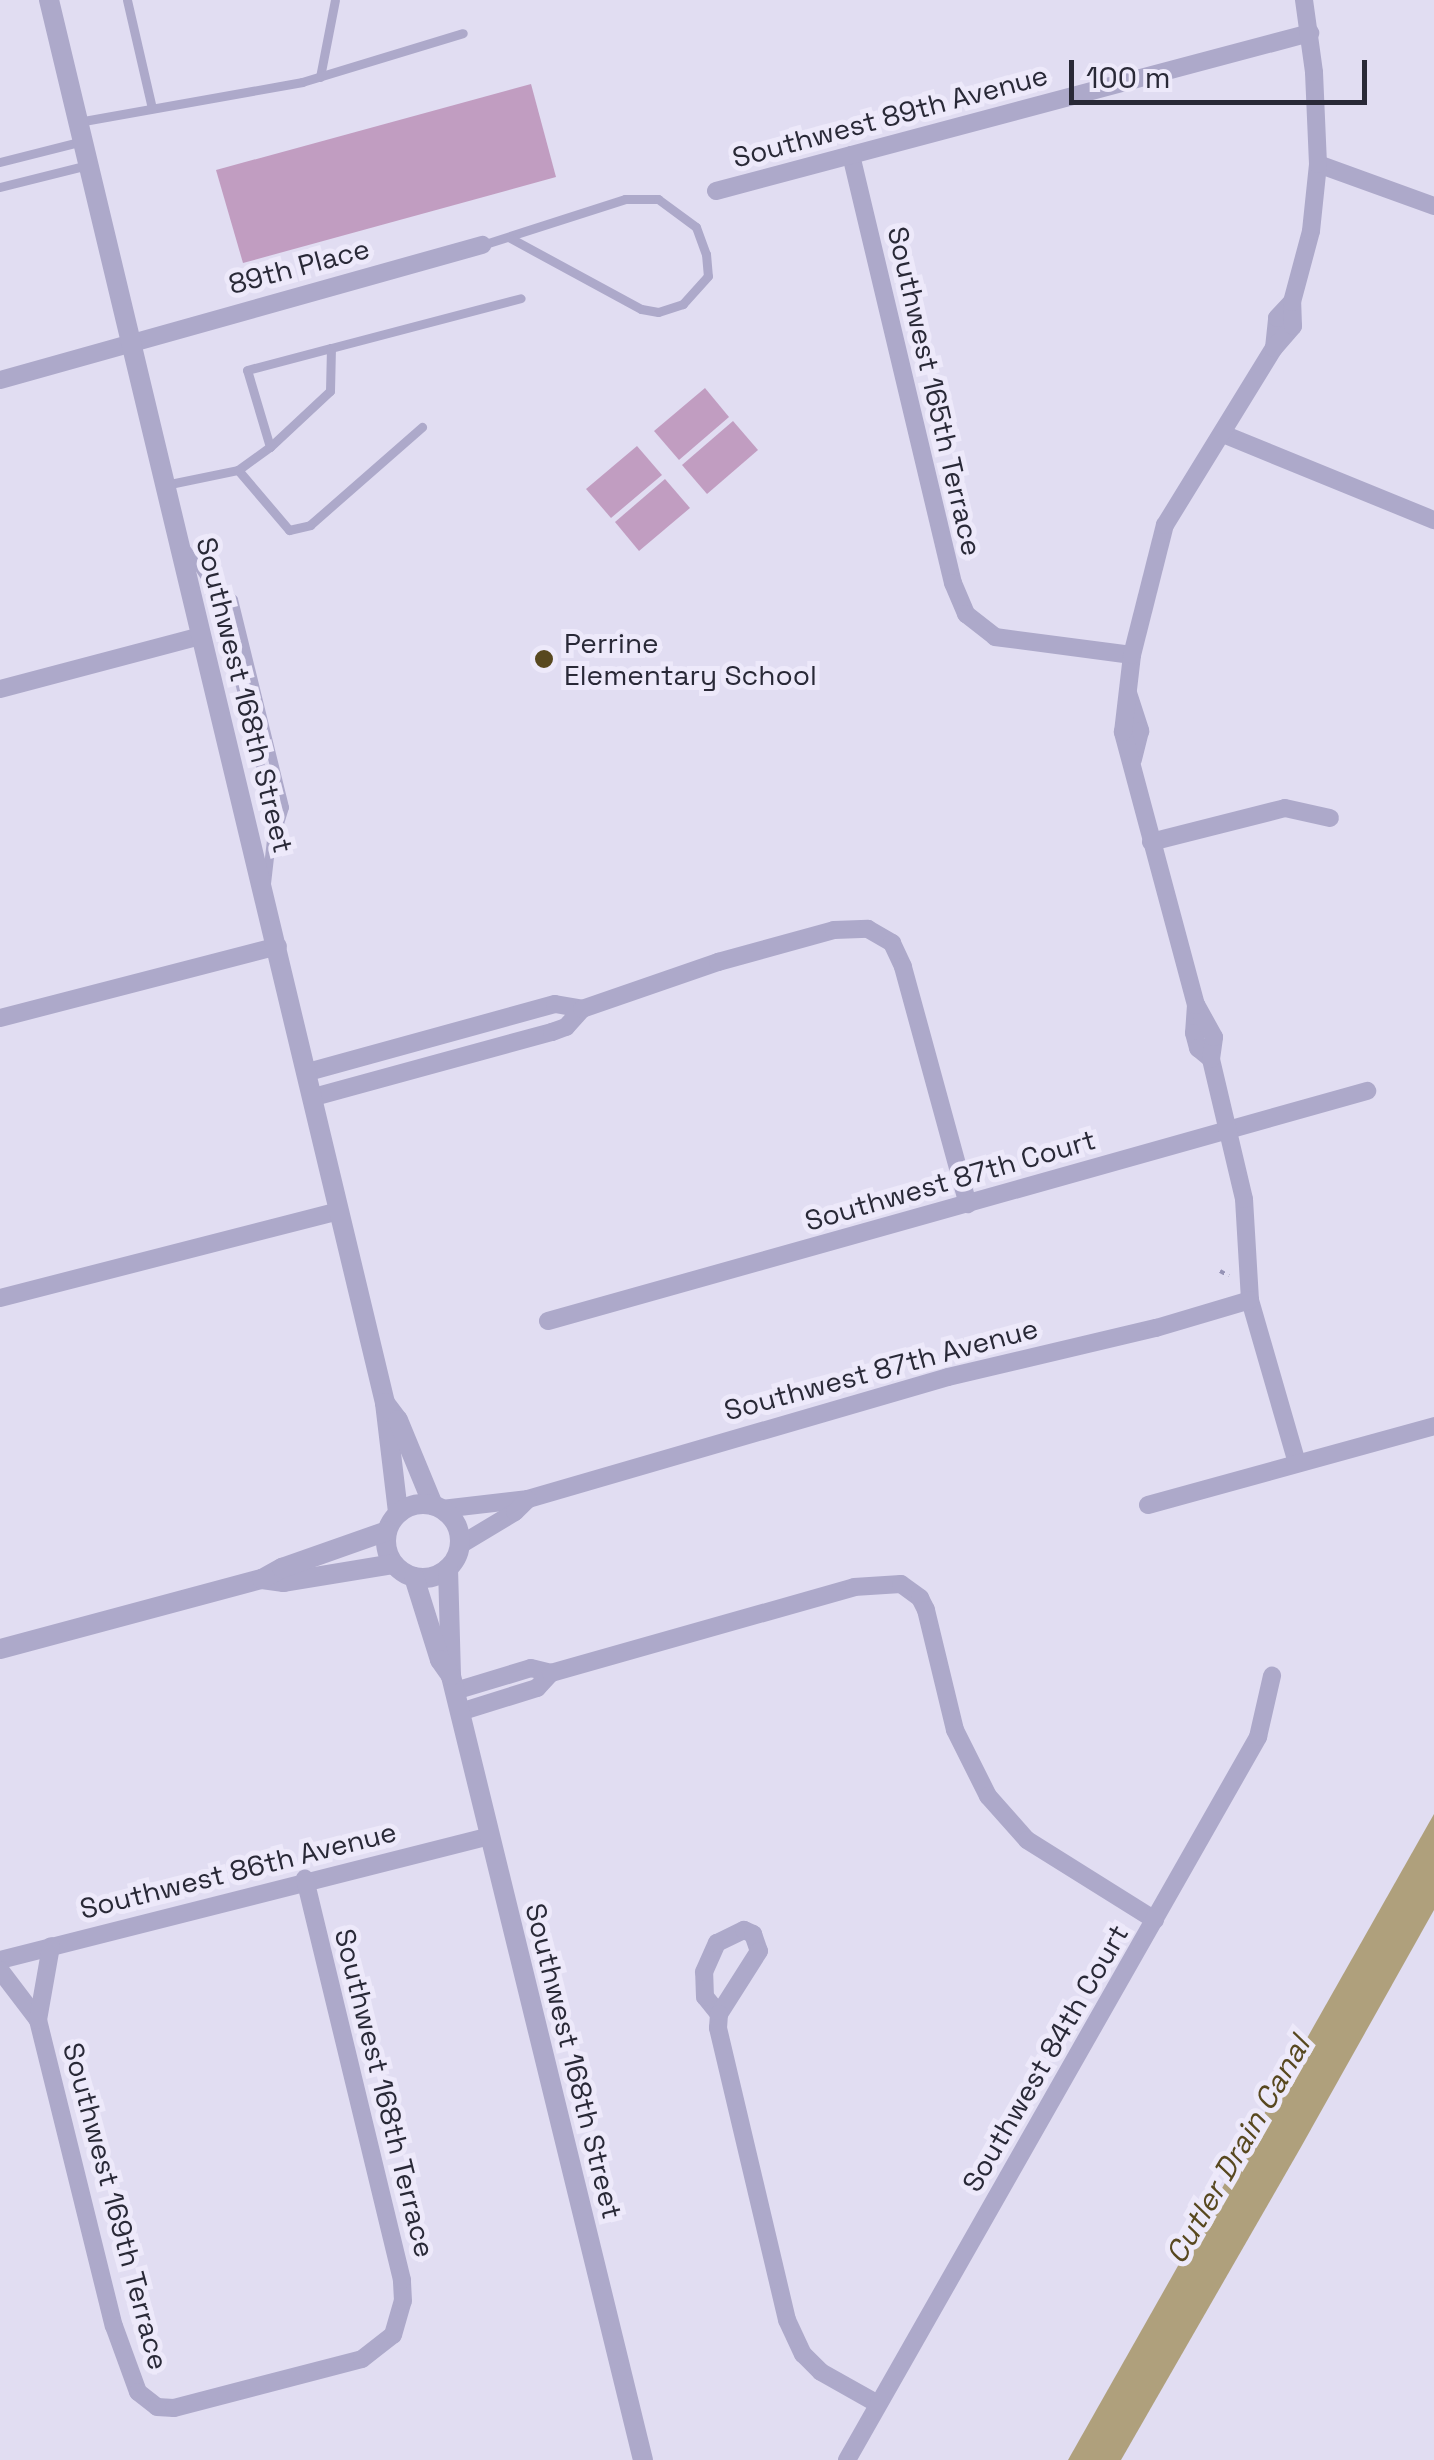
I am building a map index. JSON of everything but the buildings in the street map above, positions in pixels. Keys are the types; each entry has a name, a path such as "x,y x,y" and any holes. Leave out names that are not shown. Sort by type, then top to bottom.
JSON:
{"street":[{"name":"Southwest 168th Street","path":"49,0 386,1403 398,1512"},
{"path":"1297,1463 1250,1300 1244,1199 1211,1059 1214,1036 1196,1004 1151,842 1133,759 1140,730 1128,693 1132,655 1165,525 1274,348 1277,318 1292,302 1311,231 1318,164 1310,33 1304,0"},
{"name":"Southwest 89th Avenue","path":"716,191 1310,33"},
{"name":"Southwest 165th Terrace","path":"851,155 953,583 966,614 983,631 1012,640 1132,655"},
{"path":"1318,164 1434,206"},
{"name":"89th Place","path":"131,342 482,244"},
{"path":"0,380 91,357 131,342"},
{"path":"1224,434 1434,520"},
{"path":"0,689 202,636"},
{"path":"1151,842 1285,808 1330,818"},
{"path":"308,1072 554,1004 582,1009 718,962 834,930 868,929 892,942 903,967 968,1204"},
{"path":"0,1018 278,946"},
{"path":"314,1097 566,1028 582,1009"},
{"name":"Southwest 87th Court","path":"548,1321 1367,1090"},
{"path":"0,1298 339,1211"},
{"name":"Southwest 87th Avenue","path":"438,1507 528,1499 948,1377 1140,1332 1250,1300"},
{"name":"Southwest 168th Street","path":"386,1403 398,1420 438,1507"},
{"path":"1148,1506 1434,1426"},
{"name":"Southwest 87th Avenue","path":"460,1545 516,1512 528,1499"},
{"path":"0,1648 262,1579 282,1568 386,1531 398,1512 412,1505 438,1507 456,1524 460,1545 448,1568 438,1575 414,1577 393,1564 284,1582 262,1579"},
{"path":"386,1531 393,1564"},
{"name":"Southwest 168th Street","path":"448,1568 453,1683 643,2460"},
{"name":"Southwest 168th Street","path":"414,1577 440,1660 453,1683"},
{"path":"453,1683 531,1668 552,1673 869,1584 901,1584 920,1598 926,1610 956,1730 988,1796 1026,1840 1156,1920"},
{"path":"460,1712 537,1688 552,1673"},
{"name":"Southwest 84th Court","path":"847,2460 1258,1737 1272,1676"},
{"name":"Southwest 86th Avenue","path":"0,1960 305,1879 490,1836"},
{"name":"Southwest 168th Terrace","path":"148,2401 174,2408 362,2358 393,2335 400,2320 402,2280 305,1879"},
{"name":"Southwest 169th Terrace","path":"38,2020 51,1946"},
{"name":"Southwest 169th Terrace","path":"0,1970 38,2020 114,2326 130,2379 148,2401"},
{"path":"719,2014 721,2053 788,2320 804,2354 821,2372 878,2404"}],"lane":[{"path":"127,0 152,108"},
{"path":"320,77 335,0"},
{"path":"0,162 152,108 320,77 464,33"},
{"path":"0,187 88,165"},
{"path":"482,244 625,199 658,199 672,205 696,228 706,254 708,276 684,304 658,312 641,309 510,238"},
{"path":"270,448 247,370 522,298"},
{"path":"165,485 238,470 270,448 330,391 331,348"},
{"path":"238,470 289,530 310,525 422,427"},
{"path":"178,539 208,578 234,599 284,807 265,890"}],"path":[{"path":"1220,1271 1229,1276"}],"shaded area":[{"path":"531,84 556,177 243,263 216,170"},
{"path":"705,388 729,417 679,460 654,431"},
{"path":"733,421 758,450 707,494 682,465"},
{"path":"637,446 662,475 611,518 586,489"},
{"path":"665,479 690,508 639,551 615,522"},
{"path":"1434,1814 1434,1910 1301,2147 1121,2460 1068,2460"}],"place":[{"name":"Perrine Elementary School","path":"544,659"}],"water label":[{"name":"Cutler Drain Canal","path":"1238,2150"}]}
